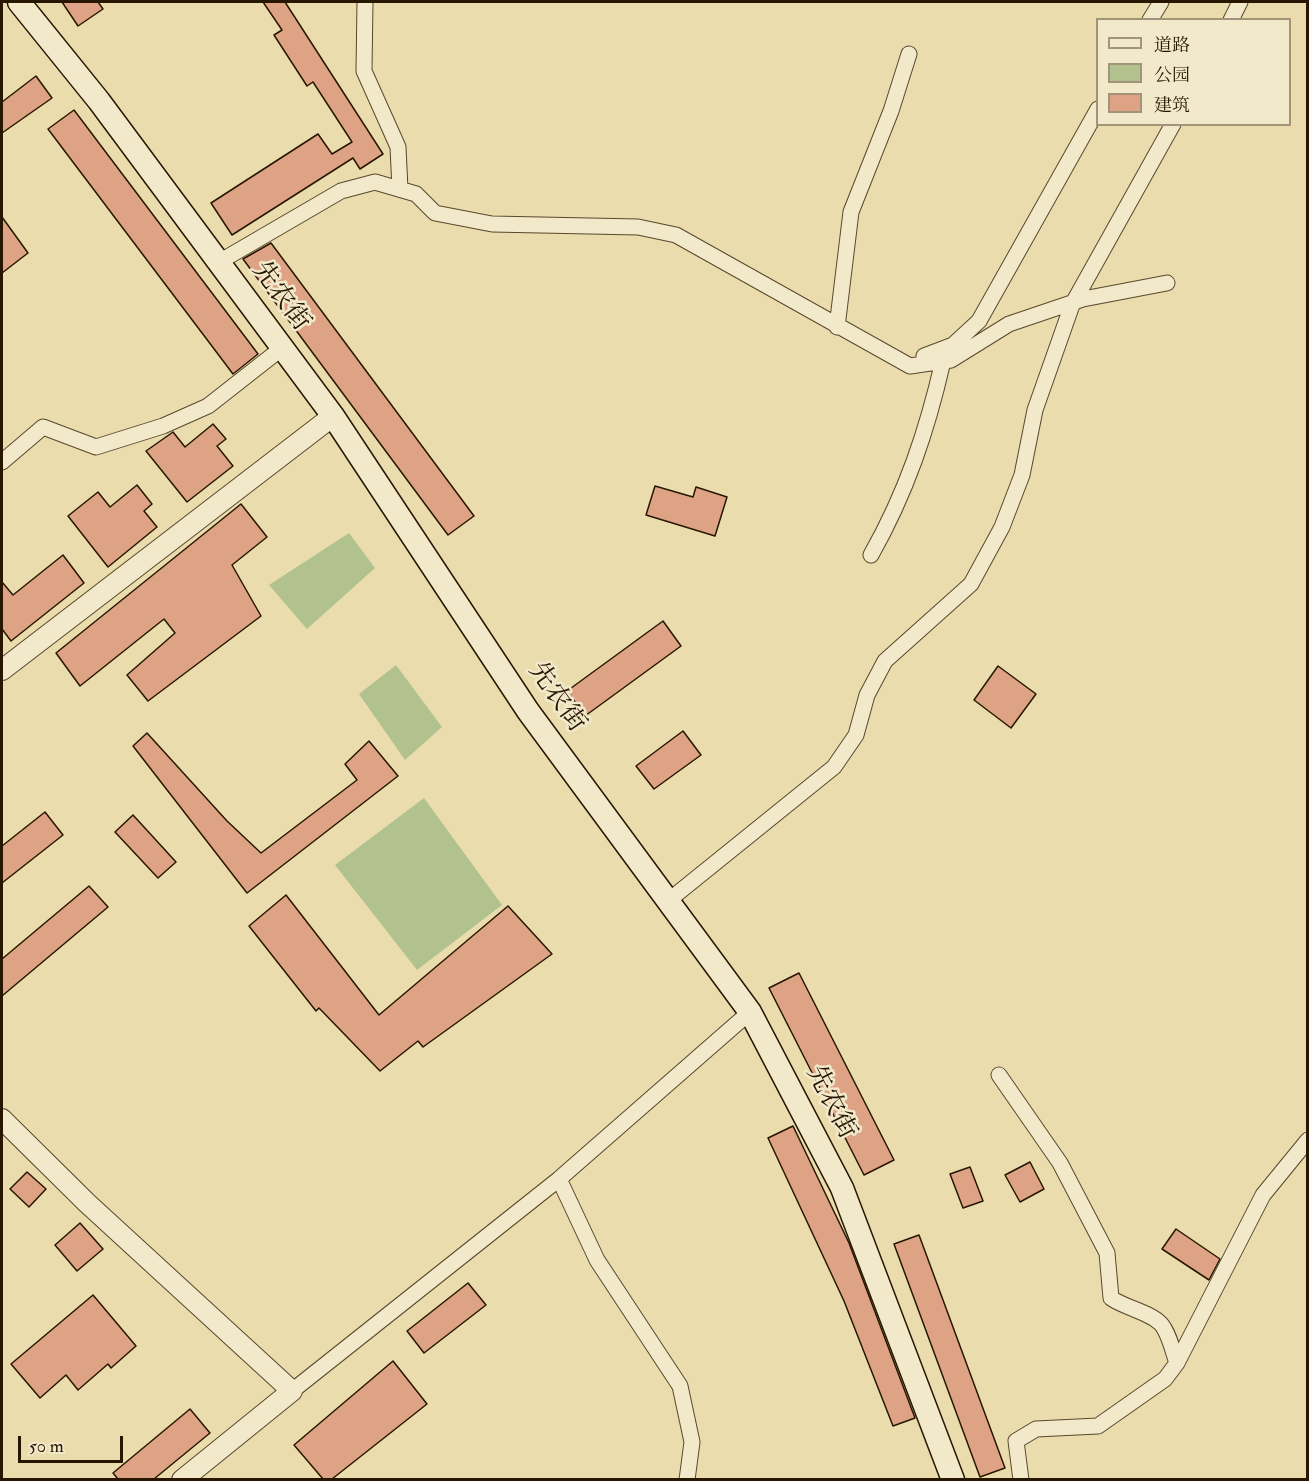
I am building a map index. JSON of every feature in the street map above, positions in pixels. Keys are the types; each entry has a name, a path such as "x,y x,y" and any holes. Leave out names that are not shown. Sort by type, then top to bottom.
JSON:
{"main road":[{"name":"先农街","path":"19,2 99,101 333,416 528,711 750,1012 842,1188 953,1479"}],"street":[{"path":"364,2 364,71 398,147 400,189"},
{"path":"1151,18 1161,2"},
{"path":"1232,18 1240,2"},
{"path":"837,327 850,212 891,111 909,54"},
{"path":"910,366 921,357 953,345 979,321 1096,113"},
{"path":"668,901 834,767 856,735 867,695 885,661 971,584 1002,527 1022,475 1035,411 1072,305 1172,126"},
{"path":"219,262 341,191 375,182 416,194 435,213 492,224 638,227 676,235 910,366 951,360 1009,324 1072,305 1083,299 1167,283"},
{"path":"2,462 43,427 96,447 163,426 208,406 282,348"},
{"path":"871,555 896,510 930,421 943,361"},
{"path":"2,670 333,416"},
{"path":"182,1479 559,1179 750,1012"},
{"path":"999,1075 1019,1100 1060,1163 1107,1253 1110,1298 1123,1307 1150,1317 1161,1324 1177,1363"},
{"path":"2,1119 87,1203 292,1391"},
{"path":"1021,1479 1017,1441 1036,1429 1098,1426 1165,1379 1177,1363 1263,1195 1308,1140"},
{"path":"559,1179 597,1260 680,1386 692,1442 687,1479"}],"green space":[{"path":"349,533 375,568 307,629 269,585"},
{"path":"396,665 442,727 405,760 359,694"},
{"path":"424,798 502,905 417,970 335,865"}],"building":[{"path":"62,2 98,2 103,9 78,26"},
{"path":"263,2 285,2 383,154 360,169 353,158 232,235 211,203 318,134 332,154 352,142 313,82 307,86 274,35 282,30"},
{"path":"36,76 52,98 2,133 2,102"},
{"path":"74,110 258,354 233,374 48,129"},
{"path":"2,217 28,253 2,273"},
{"path":"271,243 474,516 448,535 243,259"},
{"path":"213,424 226,439 217,446 233,466 187,502 146,451 173,432 185,447"},
{"path":"137,485 152,504 144,511 157,527 108,567 68,516 98,492 110,507"},
{"path":"655,486 693,497 696,487 727,497 715,536 646,515"},
{"path":"241,504 267,537 232,565 261,616 148,701 127,675 175,633 164,619 80,686 56,653"},
{"path":"63,555 84,583 11,641 2,629 2,582 13,595"},
{"path":"663,621 681,646 585,716 567,691"},
{"path":"998,666 1036,694 1011,728 974,700"},
{"path":"683,731 701,755 654,789 636,766"},
{"path":"147,733 227,821 261,853 357,780 345,764 369,741 398,776 247,893 133,746"},
{"path":"45,812 63,835 2,883 2,846"},
{"path":"133,815 176,862 158,878 115,832"},
{"path":"89,886 108,907 2,996 2,959"},
{"path":"286,895 379,1015 508,906 552,954 423,1047 418,1041 380,1071 319,1008 316,1011 249,926"},
{"path":"799,973 894,1160 864,1175 769,988"},
{"path":"793,1126 849,1243 915,1418 893,1426 844,1301 768,1138"},
{"path":"1030,1162 1044,1189 1020,1202 1005,1175"},
{"path":"970,1167 983,1201 963,1208 950,1174"},
{"path":"27,1172 46,1189 29,1207 10,1189"},
{"path":"80,1223 103,1249 77,1271 55,1245"},
{"path":"1176,1229 1220,1259 1209,1280 1162,1249"},
{"path":"919,1235 1005,1468 980,1477 894,1244"},
{"path":"468,1283 486,1305 424,1353 407,1331"},
{"path":"93,1295 136,1346 111,1368 108,1364 78,1390 66,1375 40,1398 11,1364"},
{"path":"393,1361 427,1404 332,1479 323,1479 294,1445"},
{"path":"190,1409 210,1433 154,1479 118,1479 113,1473"}]}
